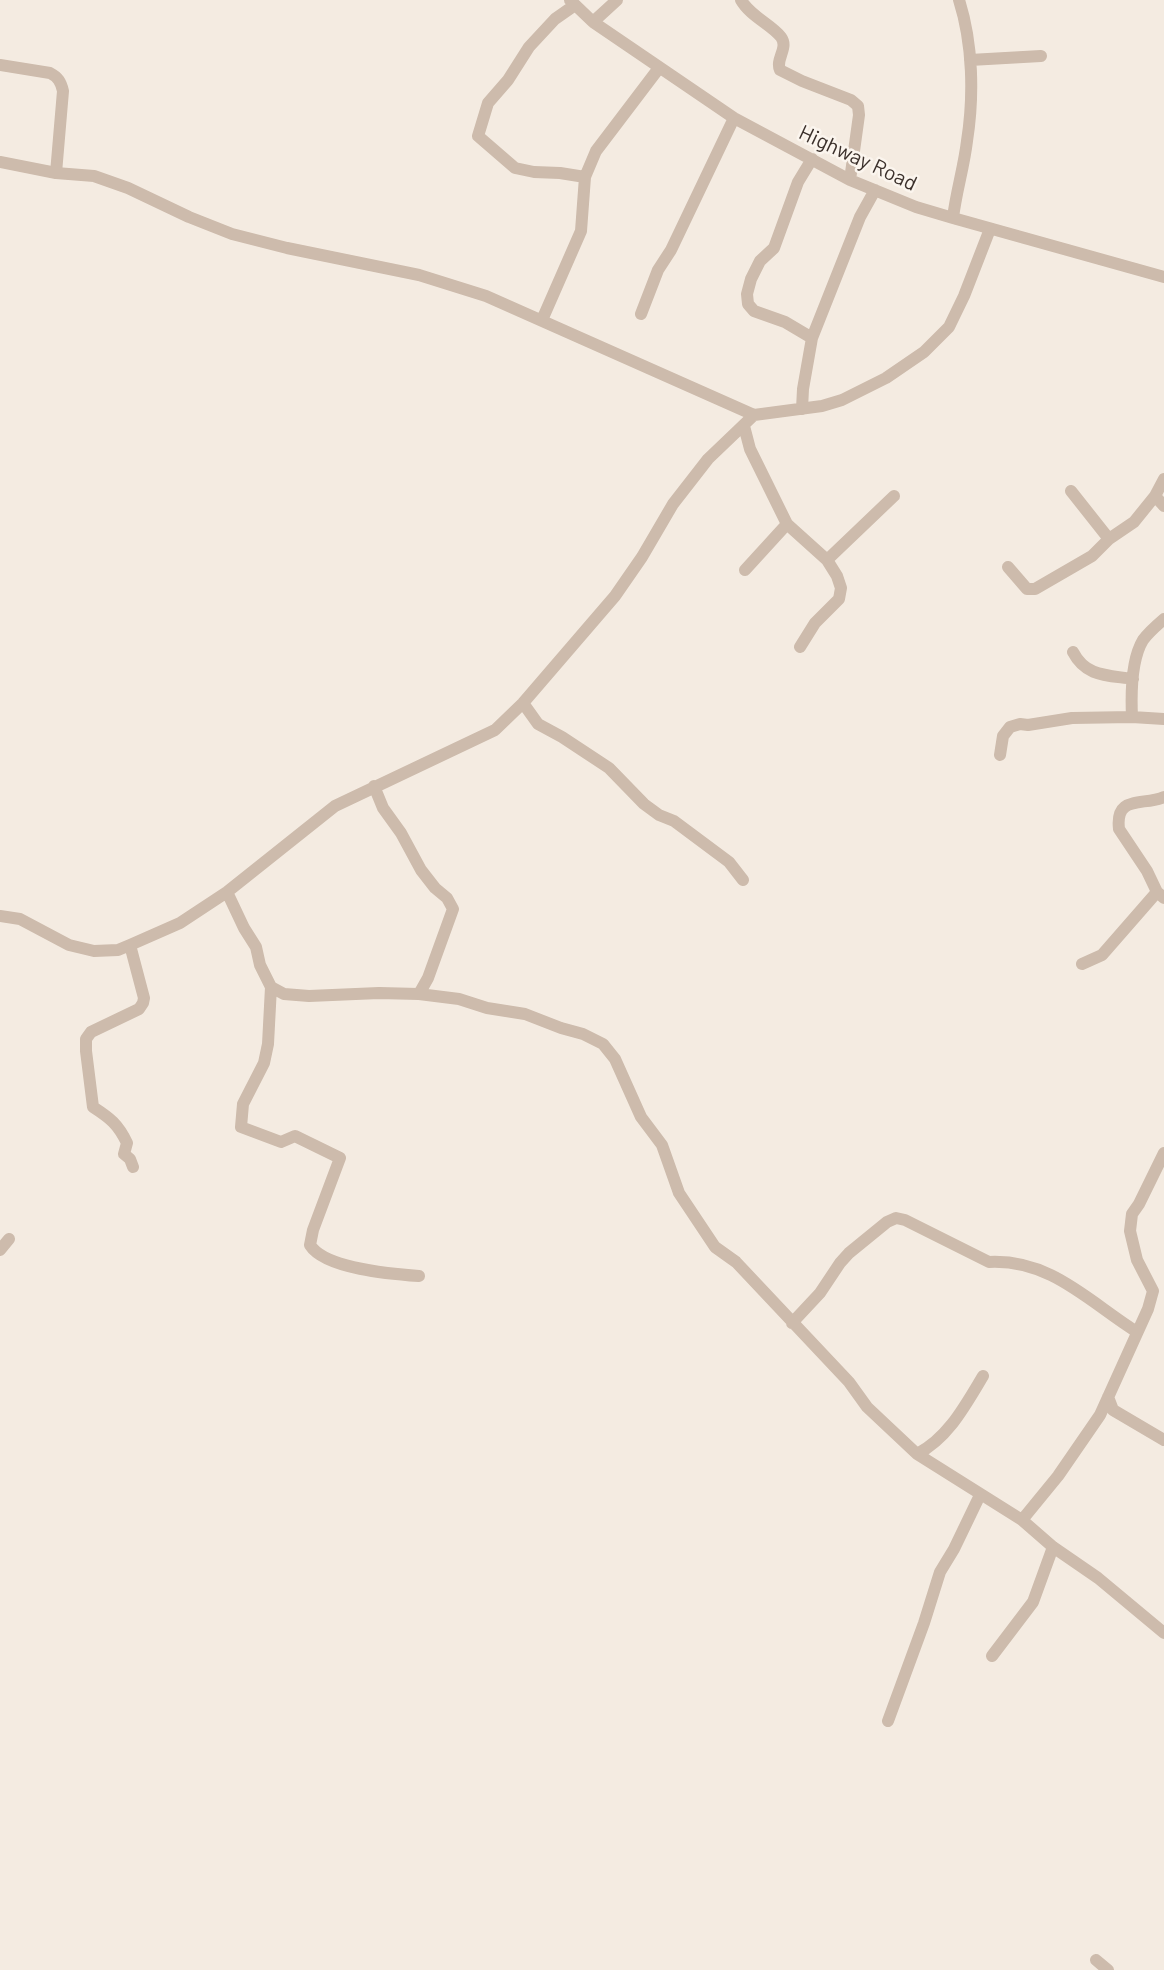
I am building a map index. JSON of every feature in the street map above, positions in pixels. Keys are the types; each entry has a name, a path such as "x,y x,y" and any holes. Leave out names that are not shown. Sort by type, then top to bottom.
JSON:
{"street":[{"path":"593,22 617,0"},
{"path":"741,0 782,38 784,46 778,64 780,70 850,100 858,106 859,115 850,180"},
{"path":"953,218 967,142 970,60 958,0"},
{"path":"572,2 529,47 508,80 488,103 477,136 515,168 585,177"},
{"name":"Highway Road","path":"572,2 593,22 734,118 850,180 916,207 1164,277"},
{"path":"970,60 1041,56"},
{"path":"0,65 50,73 57,77 62,85 56,173"},
{"path":"542,320 581,231 585,177 596,151 659,68"},
{"path":"642,314 658,270 671,250 734,118"},
{"path":"812,159 798,182 774,248 760,261 747,294 748,304 754,311 785,322 812,338"},
{"path":"0,162 56,173 94,176 128,188 189,217 232,234 287,248 419,275 486,296 754,415 822,406 886,378 924,352 948,327 964,296 990,229"},
{"path":"802,409 812,338 860,217 875,190"},
{"path":"0,916 20,919 69,945 94,951 118,950 180,922 228,891 335,806 495,730 523,704 615,596 642,557 673,504 708,459 754,415"},
{"path":"744,426 750,449 787,524 827,560 841,588 839,599 815,622 800,647"},
{"path":"1008,567 1027,589 1035,589 1092,556 1109,539 1134,522 1155,496 1164,479"},
{"path":"1071,491 1109,539"},
{"path":"827,560 894,496"},
{"path":"1155,496 1164,506"},
{"path":"745,570 787,524"},
{"path":"1132,717 1133,678 1143,640 1164,620"},
{"path":"1073,652 1087,670 1133,678"},
{"path":"523,704 538,724 609,768 644,804 659,815 674,821 729,862 743,880"},
{"path":"1000,754 1003,736 1010,727 1072,718 1164,719"},
{"path":"374,786 383,808 401,833 421,870 435,888 447,898 453,909 434,962 419,994"},
{"path":"1082,964 1102,955 1161,895 1119,829 1118,821 1120,810 1126,805 1164,797"},
{"path":"228,891 244,928 256,947 260,965 271,987 268,1044 264,1063 243,1104 241,1127 281,1142 295,1136 340,1158 313,1230 310,1245 313,1251 324,1257 365,1270 419,1276"},
{"path":"130,945 144,998 143,1003 138,1009 91,1032 86,1039 86,1051 93,1107 112,1119 122,1132 127,1143 124,1154 133,1167"},
{"path":"271,987 284,994 309,996 379,993 419,994 459,999 487,1008 525,1014 583,1034 603,1044 615,1059 641,1117 662,1145 679,1193 715,1247 736,1262 842,1374 867,1407 917,1454 1022,1521 1053,1547 1098,1578 1164,1633"},
{"path":"1022,1521 1058,1476 1100,1414 1148,1309 1153,1291 1137,1260 1130,1232 1132,1214 1164,1153"},
{"path":"792,1323 820,1293 849,1253 887,1222 896,1218 905,1220 989,1262 1031,1266 1061,1279 1137,1332"},
{"path":"0,1250 9,1239"},
{"path":"917,1454 932,1446 941,1437 966,1405 982,1376"},
{"path":"1108,1397 1113,1410 1164,1440"},
{"path":"1100,1414 1113,1410"},
{"path":"888,1721 940,1572 954,1549 980,1495"},
{"path":"992,1656 1033,1602 1053,1547"},
{"path":"1096,1960 1108,1970"}]}
